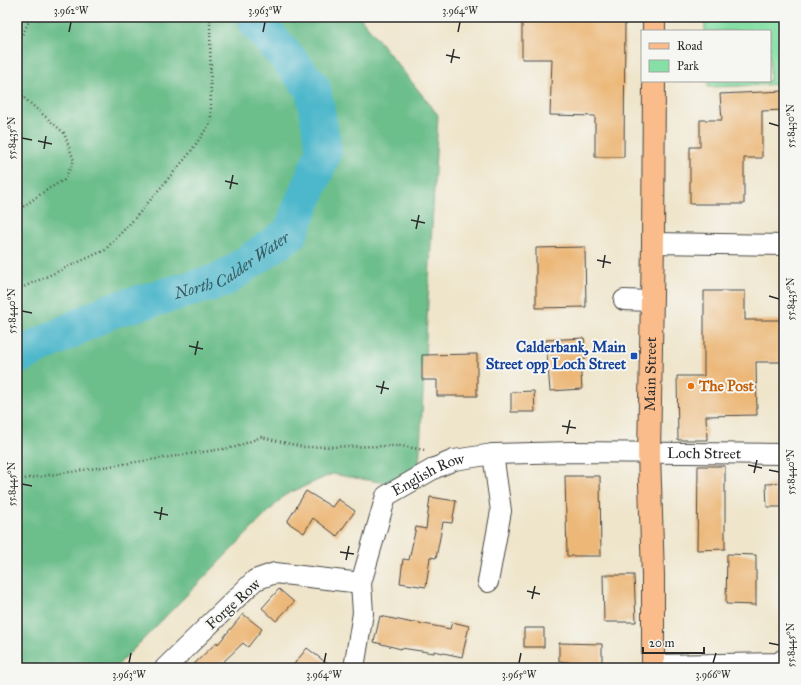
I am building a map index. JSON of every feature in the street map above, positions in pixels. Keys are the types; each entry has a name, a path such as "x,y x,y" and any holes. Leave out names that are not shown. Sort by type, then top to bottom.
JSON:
{"main road":[{"path":"654,17 654,30"},
{"name":"Main Street","path":"653,666 653,575 649,453 654,82"}],"street":[{"path":"653,243 784,245"},
{"path":"624,300 651,301"},
{"name":"English Row","path":"354,668 362,613 362,583 386,496 435,468 454,460 493,454 571,452 649,453"},
{"name":"Loch Street","path":"649,453 784,454"},
{"path":"488,582 501,512 493,454"},
{"name":"Forge Row","path":"165,668 255,580 275,573 362,583"},
{"path":"653,666 778,663 784,660"}],"path":[{"path":"17,211 48,189 64,180 74,161 64,133 23,97 17,46 31,17"},
{"path":"17,290 105,250 141,211 189,154 211,122 210,17"},
{"path":"17,480 236,447 261,437 303,447 401,446 426,450 454,460"}],"green space":[{"path":"17,17 360,17 438,115 419,467 385,483 332,474 285,495 115,668 17,668"},
{"path":"705,17 784,17 784,84 708,87 708,82 771,82 771,30 705,30"}],"building":[{"path":"522,17 625,17 624,157 595,157 595,116 550,115 552,59 522,59"},
{"path":"784,91 784,110 762,111 762,158 744,158 744,204 690,204 690,147 700,147 700,120 722,120 720,94"},
{"path":"585,247 586,307 536,308 536,248"},
{"path":"704,291 745,291 745,320 784,320 784,362 756,362 757,415 706,416 707,440 678,440 677,376 704,376"},
{"path":"584,338 586,359 580,359 582,389 550,391 546,340"},
{"path":"477,354 477,396 437,396 437,380 422,380 422,355"},
{"path":"534,391 535,412 511,412 511,392"},
{"path":"698,466 725,466 725,549 697,550"},
{"path":"565,476 600,476 601,556 567,556"},
{"path":"784,483 784,507 767,507 766,484"},
{"path":"306,491 332,507 338,499 355,511 337,536 313,518 304,533 287,522"},
{"path":"430,497 456,501 452,523 443,522 436,558 430,557 426,587 400,583 403,559 409,560 416,527 426,529"},
{"path":"727,554 756,555 756,605 726,604"},
{"path":"603,575 634,575 636,622 604,622"},
{"path":"279,589 294,602 276,621 262,608"},
{"path":"243,614 262,629 248,647 243,643 217,668 190,668 217,642 218,644"},
{"path":"380,616 450,629 452,622 469,626 462,657 434,651 434,653 401,649 374,642"},
{"path":"524,628 544,628 544,647 524,647"},
{"path":"559,643 602,644 602,663 596,663 596,668 569,668 569,662 559,661"},
{"path":"307,648 333,668 291,668"}],"waterway":[{"name":"North Calder Water","path":"17,357 110,311 223,280 290,233 324,151 313,88 257,23"}],"place":[{"name":"Calderbank, Main Street opp Loch Street","path":"634,356"},
{"name":"The Post","path":"691,386"}]}
